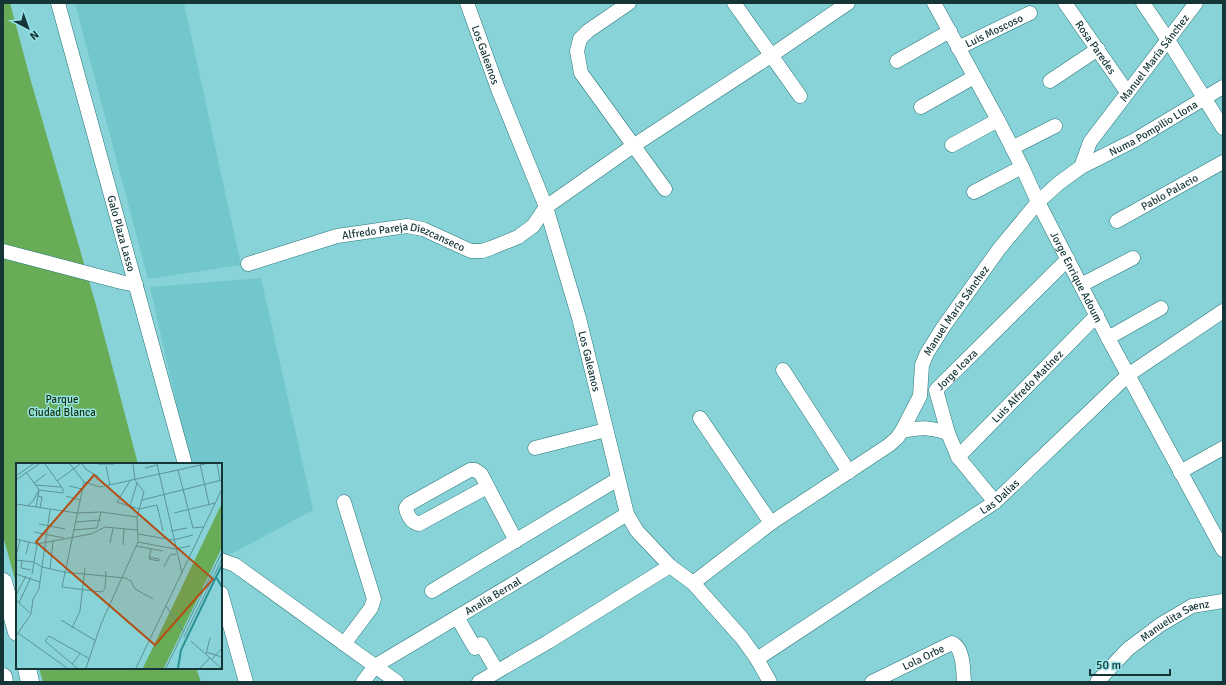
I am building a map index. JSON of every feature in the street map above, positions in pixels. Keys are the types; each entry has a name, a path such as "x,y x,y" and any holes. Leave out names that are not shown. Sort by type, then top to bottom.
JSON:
{"main road":[{"path":"3,582 16,628"},
{"path":"27,669 30,682"},
{"path":"3,676 4,682"}],"street":[{"name":"Galo Plaza Lasso","path":"58,3 185,463"},
{"name":"Los Galeanos","path":"467,3 498,89 546,207 579,318 627,514 637,531 670,566 694,583 742,638 757,659 770,682"},
{"path":"629,3 588,31 580,39 577,51 581,73 665,189"},
{"path":"734,3 800,96"},
{"path":"546,207 633,146 772,55 848,3"},
{"name":"Jorge Enrique Adoum","path":"935,3 998,120 1038,202 1098,315 1108,338 1180,472 1222,546"},
{"name":"Rosa Paredes","path":"1065,3 1127,92"},
{"path":"1143,3 1223,128"},
{"name":"Manuel María Sánchez","path":"694,583 772,523 889,445 897,438 920,396 922,365 927,353 944,326 999,249 1038,202 1059,183 1081,167 1090,142 1196,3"},
{"name":"Luis Moscoso","path":"958,48 1030,12"},
{"path":"897,61 950,31"},
{"path":"1050,81 1098,49"},
{"path":"922,107 974,77"},
{"name":"Numa Pompilio Llona","path":"1081,167 1135,140 1223,88"},
{"path":"952,145 998,120"},
{"path":"1012,148 1055,126"},
{"name":"Pablo Palacio","path":"1117,221 1223,162"},
{"path":"974,192 1022,167"},
{"name":"Alfredo Pareja Diezcanseco","path":"248,264 337,236 407,226 423,229 471,251 482,251 492,248 526,232 533,226 546,207"},
{"path":"3,251 121,282 136,284"},
{"path":"1081,285 1133,258"},
{"name":"Jorge Icaza","path":"995,502 958,457 948,433 936,390 1068,259"},
{"path":"1108,338 1161,308"},
{"name":"Las Dalias","path":"757,659 995,502 1128,375 1223,311"},
{"name":"Luis Alfredo Matínez","path":"958,457 1098,315"},
{"path":"783,370 849,472"},
{"path":"920,396 931,395 936,390"},
{"path":"700,418 772,523"},
{"path":"902,431 918,428 932,428 948,433"},
{"path":"535,448 606,430"},
{"path":"1180,472 1223,448"},
{"path":"487,487 419,524 412,521 406,511 409,504 470,470 476,470 481,474 516,541"},
{"path":"432,591 618,479"},
{"path":"344,502 374,599 371,608 344,644"},
{"name":"Analía Bernal","path":"363,682 375,666 627,514"},
{"path":"222,560 235,565 397,682"},
{"path":"479,682 548,642 670,566"},
{"path":"222,597 246,682"},
{"name":"Manuelita Saenz","path":"1097,682 1128,649 1160,625 1192,606 1223,601"},
{"path":"457,617 475,648 481,644 497,671"},
{"name":"Lola Orbe","path":"872,682 952,643 957,645 960,651 964,682"}],"shaded area":[{"path":"75,3 184,3 241,265 148,279"},
{"path":"261,278 313,510 233,553 222,556 222,463 190,463 150,287"}],"green space":[{"name":"Parque Ciudad Blanca","path":"3,3 10,3 30,78 96,305 138,463 16,463 16,583 3,536"},
{"path":"39,669 196,669 201,682 43,682"}]}
